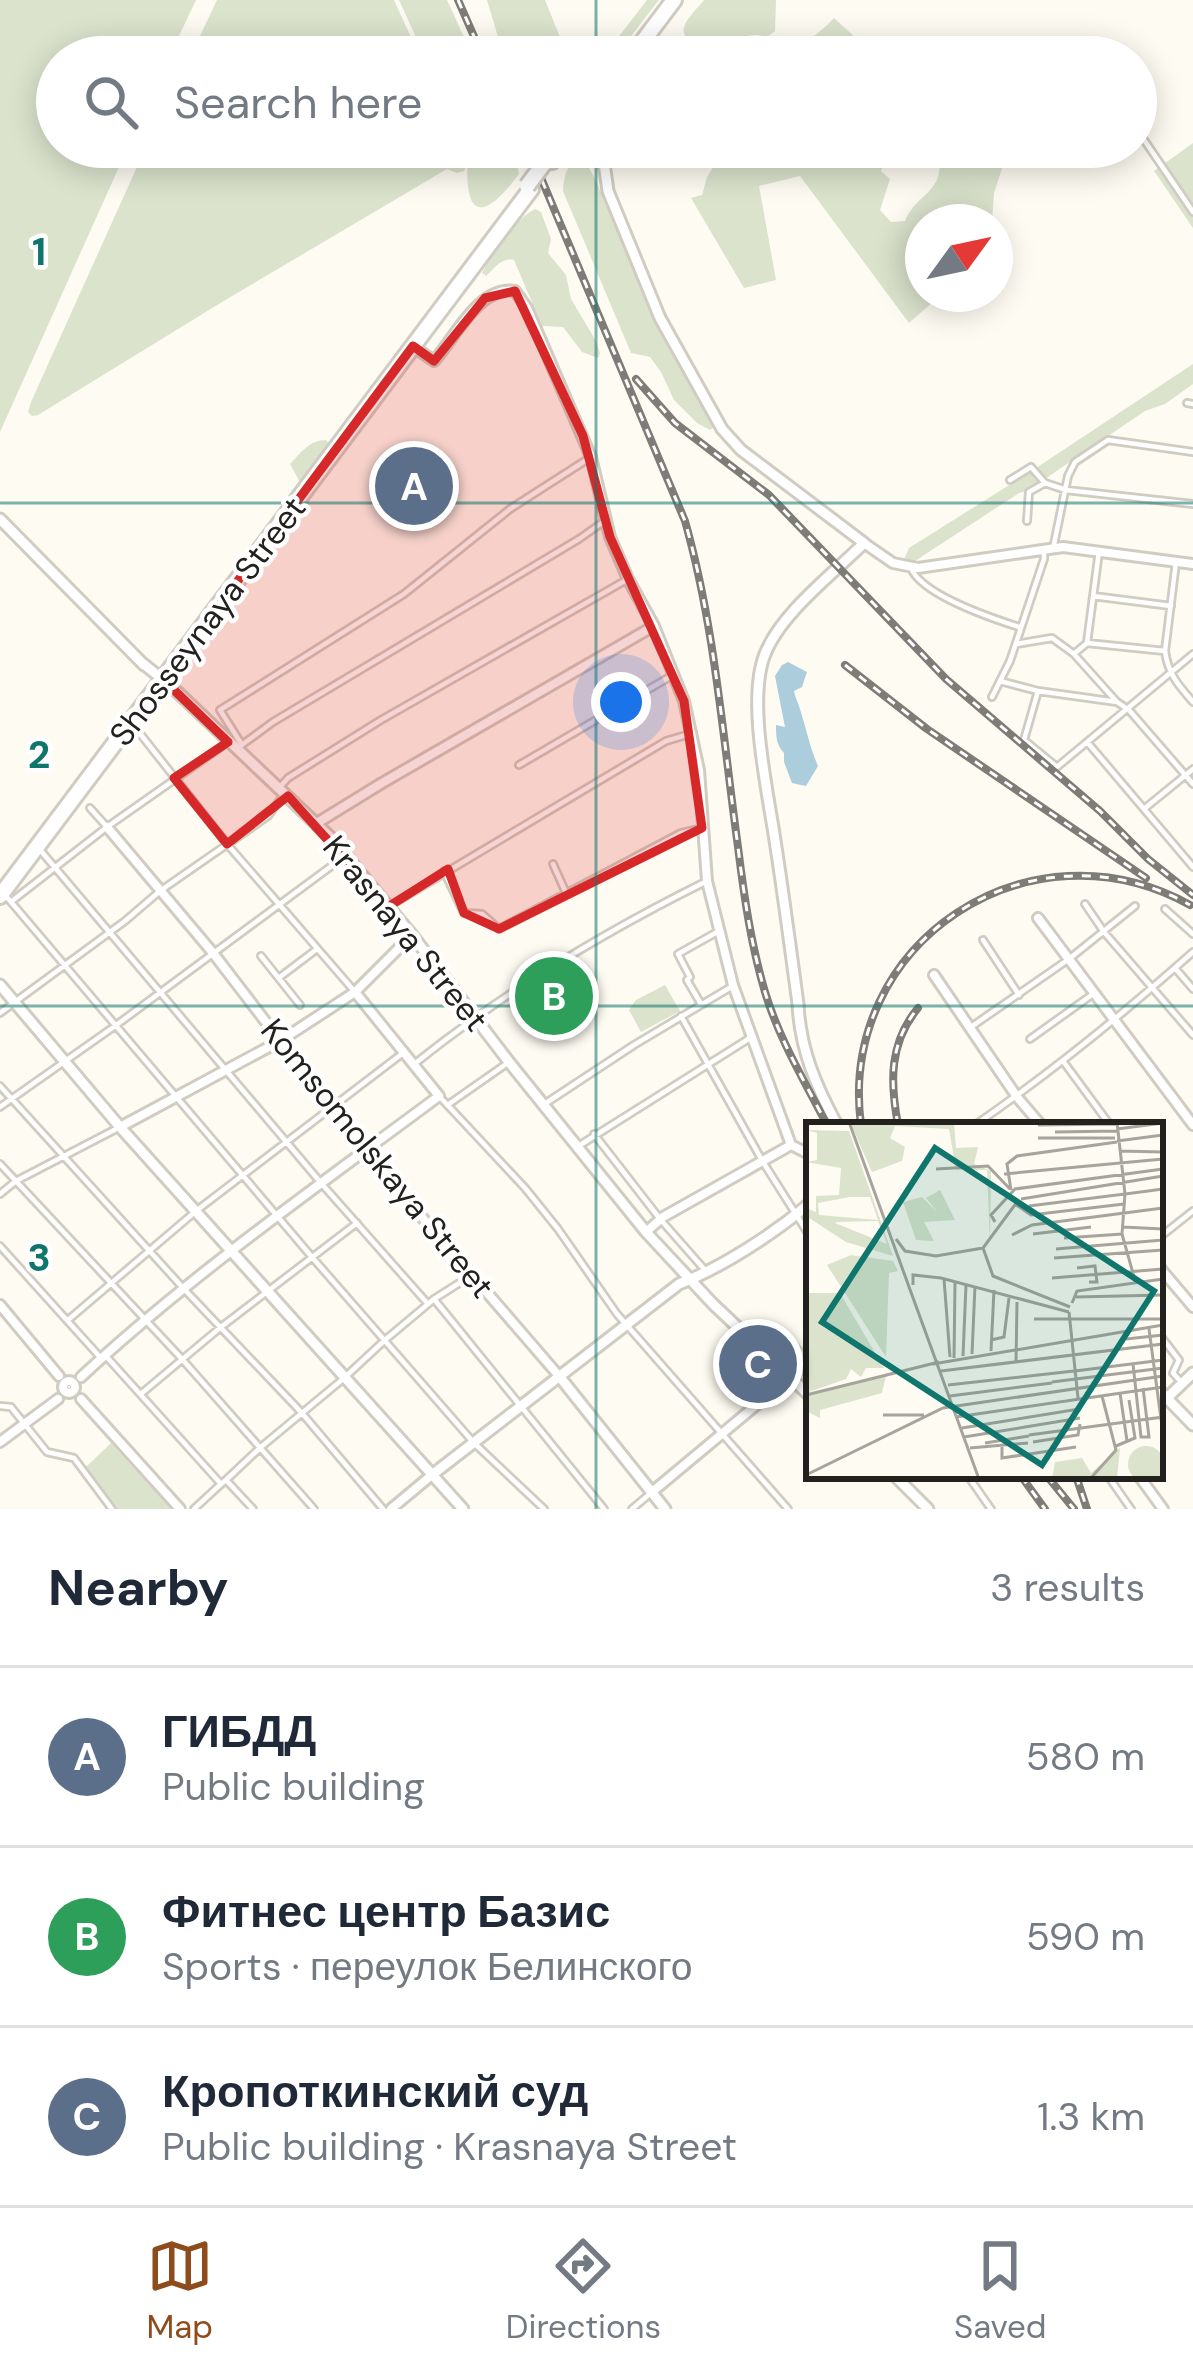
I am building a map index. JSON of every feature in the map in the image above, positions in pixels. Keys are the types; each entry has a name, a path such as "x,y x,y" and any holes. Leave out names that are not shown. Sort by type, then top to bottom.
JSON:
{"highway":[{"path":"645,36 671,0"},
{"name":"Shosseynaya Street","path":"4,895 36,848 166,689 175,665 544,168"},
{"path":"146,667 166,671 175,665"}],"main road":[{"path":"604,168 612,202 661,318 722,429 741,450 864,543 777,633 765,654 758,686 799,1033 811,1074 835,1122"},
{"name":"Krasnaya Street","path":"0,519 166,689 240,747 317,823 412,935 646,1232 806,1392"},
{"path":"146,667 152,682 166,689"},
{"path":"0,985 120,1127 463,1509"},
{"path":"433,1474 679,1284 806,1206"},
{"path":"1163,1396 1193,1373"},
{"name":"Komsomolskaya Street","path":"560,1376 664,1509"},
{"path":"1163,1398 1193,1425"},
{"path":"898,1479 928,1509"}],"street":[{"path":"1157,159 1193,212"},
{"path":"413,346 434,362 485,298 505,289 522,298 591,457 606,520 628,579 654,626 685,701 703,800 707,881 733,985 791,1145 806,1152"},
{"path":"992,697 1016,644 1075,462 1108,440 1193,452"},
{"path":"591,457 510,509 404,594 220,710 240,747 273,722 606,520"},
{"path":"1010,480 1031,467 1045,484 1066,490 1193,504"},
{"path":"1028,521 1029,492 1045,484"},
{"path":"864,543 892,563 911,568 1063,547 1193,564"},
{"path":"1074,654 1087,643 1099,550"},
{"path":"1177,562 1165,651 1171,675 1193,702"},
{"path":"911,568 915,578 977,614 1021,628"},
{"path":"0,1013 160,891 268,817 288,778 628,579"},
{"path":"1093,596 1172,606"},
{"path":"317,823 654,626"},
{"path":"1016,644 1052,638 1074,654 1193,784"},
{"path":"1087,643 1165,651"},
{"path":"1038,691 1024,740 1057,767 1193,654"},
{"path":"519,765 674,676"},
{"path":"1000,681 1117,702"},
{"path":"137,730 439,1096 536,1201 627,1325 788,1509"},
{"path":"388,907 666,741 693,733"},
{"path":"228,742 106,826 57,868 4,895 474,1443 544,1509"},
{"path":"1088,743 1193,867"},
{"path":"1144,809 1193,769"},
{"name":"Komsomolskaya Street","path":"90,808 213,953 364,1150 560,1376"},
{"path":"444,871 464,913 482,914 499,929 681,833 702,828"},
{"path":"36,848 320,1183 431,1302 604,1509"},
{"path":"0,1107 346,855"},
{"path":"553,864 566,893"},
{"path":"413,1065 474,1016 579,949 707,881"},
{"path":"1085,904 1193,1035"},
{"path":"971,1027 1136,906"},
{"path":"1165,909 1193,934"},
{"path":"1038,918 1193,1125"},
{"path":"701,1004 677,954 719,931"},
{"path":"0,1194 16,1181 280,1041 355,992 412,935"},
{"path":"983,940 1019,995"},
{"path":"280,977 317,949"},
{"path":"979,1122 1114,1021 1193,952"},
{"path":"261,956 300,1005"},
{"path":"1175,968 1193,989"},
{"path":"934,975 1039,1122"},
{"path":"543,1106 733,985"},
{"path":"1030,1039 1094,993"},
{"path":"681,1016 806,1230"},
{"path":"577,1147 751,1037"},
{"path":"68,1320 242,1174 403,1053"},
{"path":"1063,1061 1109,1122"},
{"path":"448,1105 508,1062"},
{"path":"0,1086 387,1509 433,1474"},
{"path":"0,1442 184,1289 439,1096"},
{"path":"594,1134 706,1271"},
{"path":"646,1232 660,1219 791,1145"},
{"path":"0,1164 314,1509"},
{"path":"1163,1235 1193,1211"},
{"path":"142,1393 357,1222"},
{"path":"0,1246 253,1509"},
{"path":"1163,1272 1193,1307"},
{"path":"194,1509 385,1340 472,1275"},
{"path":"0,1305 179,1509"},
{"path":"1163,1340 1179,1360 1173,1371 1182,1383"},
{"path":"632,1509 790,1377"},
{"path":"0,1406 11,1406 46,1452 74,1458 112,1509"},
{"path":"970,1479 991,1509"},
{"path":"1110,1479 1131,1509"},
{"path":"1141,1479 1163,1509"}],"highlighted area":[{"path":"515,291 583,436 610,537 684,701 702,828 499,929 464,913 448,869 388,907 288,796 227,844 174,778 228,742 174,690 175,665 413,346 434,361 485,298"}],"green space":[{"path":"0,0 196,0 179,36 36,36 36,168 119,168 0,432"},
{"path":"217,0 394,0 410,36 200,36"},
{"path":"399,0 447,0 463,36 415,36"},
{"path":"487,0 545,0 560,36 498,36"},
{"path":"647,0 659,0 631,36 619,36"},
{"path":"704,0 776,0 775,31 768,36 686,36 687,20"},
{"path":"834,18 854,36 814,36"},
{"path":"1193,143 1193,228 1154,171"},
{"path":"137,168 465,168 457,173 447,169 38,415 28,412"},
{"path":"467,168 518,168 519,174 483,207 471,200"},
{"path":"569,168 589,168 671,353 712,421 710,430 674,400 650,357 631,353 563,191"},
{"path":"713,168 882,168 890,179 880,210 891,222 905,221 905,312 922,312 909,323 800,176 759,186 776,280 744,288 691,198 702,195"},
{"path":"940,168 1002,168 993,204 917,204 935,183"},
{"path":"535,209 541,212 551,239 548,253 566,275 571,299 596,341 598,358 582,352 563,327 542,326 514,260 502,262 486,276 482,273 505,237"},
{"path":"1193,364 1193,384 1165,404 1145,411 912,563 903,562 909,548"},
{"path":"326,440 331,447 302,486 290,464 310,445"},
{"path":"665,985 680,1011 641,1032 629,1010 636,1000"},
{"path":"757,1321 769,1332 778,1325 806,1350 806,1355 800,1349 794,1355 806,1372 801,1378 749,1330"},
{"path":"111,1443 171,1509 114,1509 85,1468"}],"water":[{"path":"788,662 807,672 802,687 794,691 818,766 806,786 792,783 776,737 776,725 785,727 775,676"}],"railway":[{"path":"458,0 474,36"},
{"path":"537,168 685,521 711,642 756,956 778,1027 825,1122"},
{"path":"636,379 675,423 769,495 946,679 1193,895"},
{"path":"845,665 927,729 1146,878"},
{"path":"861,1122 862,1059 880,1001 912,952 956,913 1009,887 1068,876 1129,881 1190,905"},
{"path":"898,1122 894,1064 902,1035 918,1008"},
{"path":"1023,1479 1045,1509"},
{"path":"1049,1479 1074,1509"},
{"path":"1077,1479 1087,1509"}],"place":[{"name":"ГИБДД","path":"414,486"},
{"name":"Фитнес центр Базис","path":"554,996"},
{"name":"Кропоткинский суд","path":"758,1364"}]}
